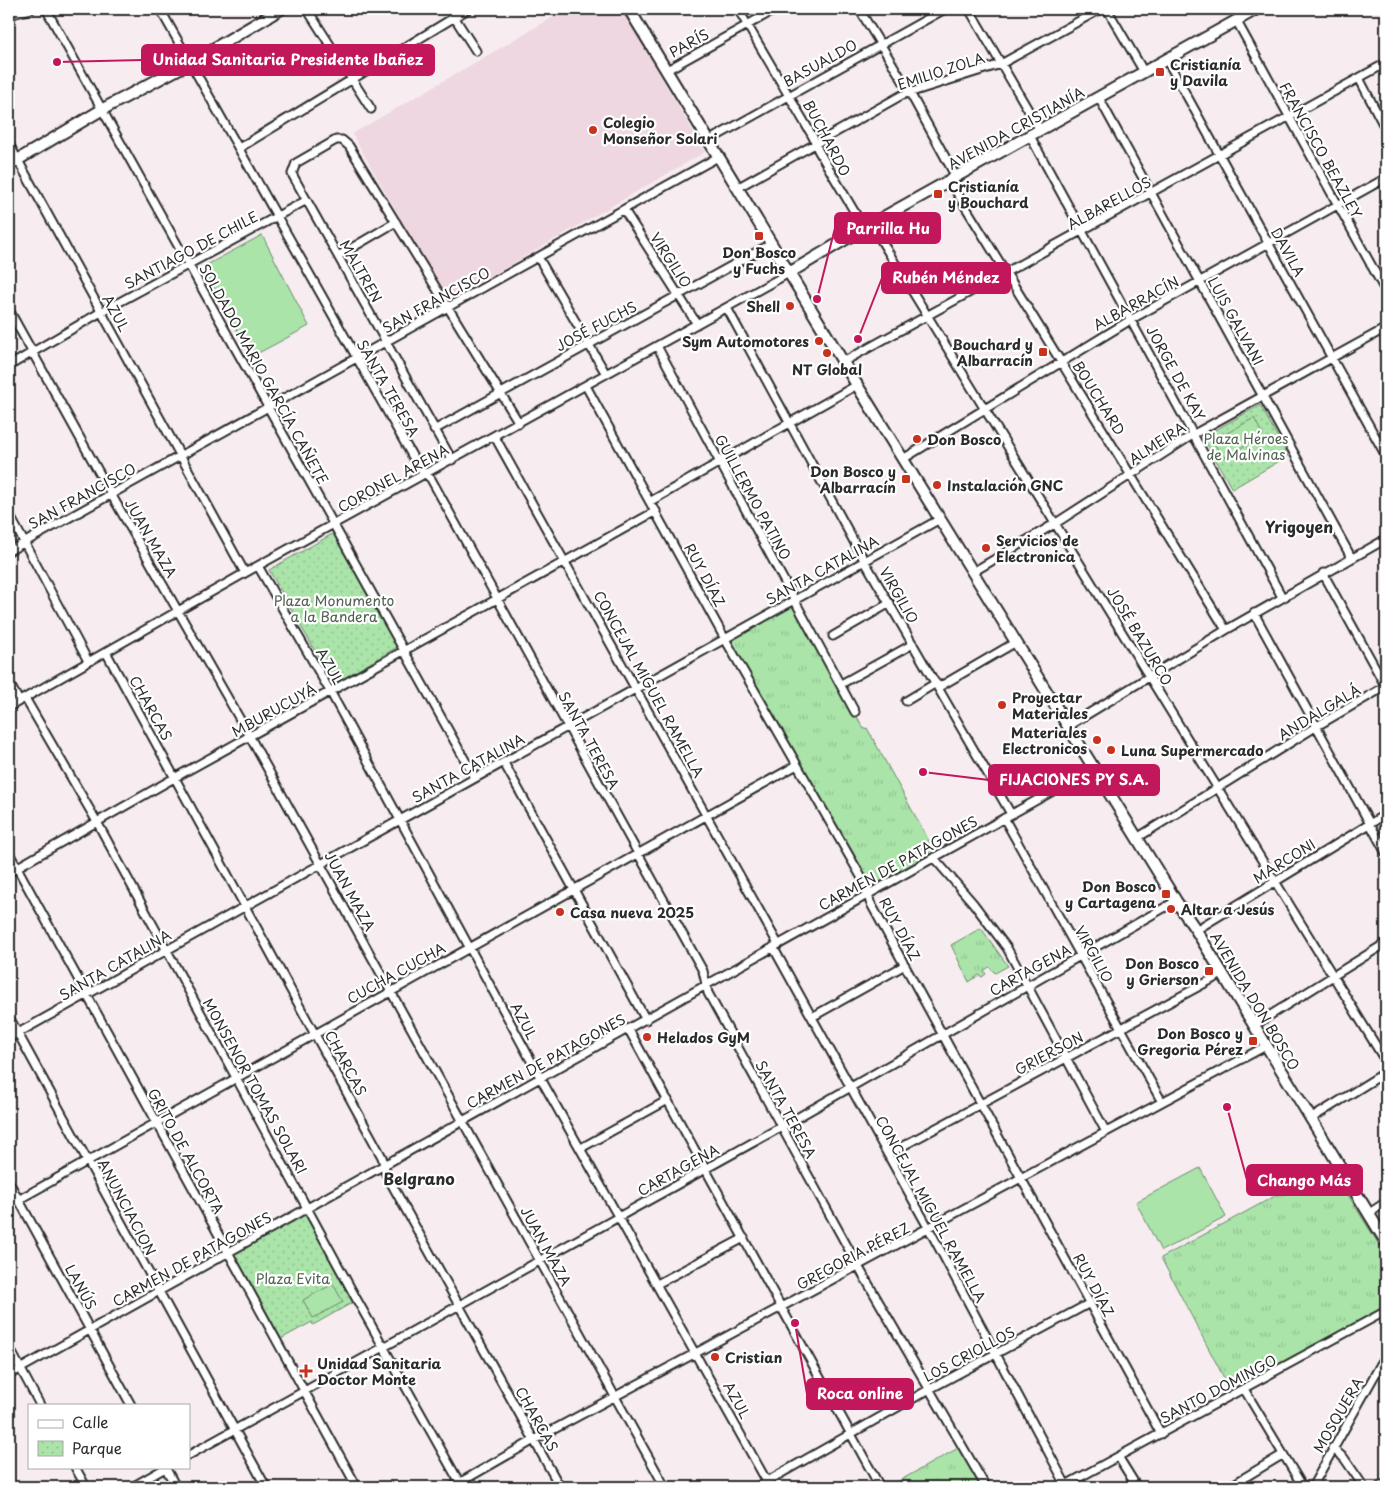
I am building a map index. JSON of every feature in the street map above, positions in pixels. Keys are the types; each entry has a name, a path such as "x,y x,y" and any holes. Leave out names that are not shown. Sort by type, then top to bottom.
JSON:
{"main road":[{"path":"13,162 281,9"},
{"name":"AVENIDA DON BOSCO","path":"628,9 667,70 903,460 1176,901 1196,930 1386,1242"},
{"name":"AVENIDA CRISTIANÍA","path":"789,273 867,226 1167,60 1252,10"}],"street":[{"path":"9,15 31,9"},
{"name":"SOLDADO MARIO GARCÍA CAÑETE","path":"46,9 475,778"},
{"name":"SANTA TERESA","path":"160,9 419,468 426,474 497,600 703,971 708,993 858,1266 928,1390 986,1487"},
{"path":"307,9 371,109"},
{"path":"449,9 476,51"},
{"path":"239,148 468,9"},
{"name":"BUCHARDO","path":"738,9 815,143 867,226"},
{"name":"PARÍS","path":"667,70 776,9"},
{"name":"BOUCHARD","path":"859,9 909,91 952,179 1006,274 1132,475 1226,630"},
{"name":"BASUALDO","path":"708,140 944,9"},
{"name":"JORGE DE KAY","path":"969,9 1001,64 1083,232 1282,597"},
{"name":"EMILIO ZOLA","path":"737,188 909,91 1001,64 1101,9"},
{"path":"1107,9 1144,72"},
{"name":"FRANCISCO BEAZLEY","path":"1236,20 1288,119 1386,292"},
{"name":"DAVILA","path":"1167,60 1386,456"},
{"name":"ALBARELLOS","path":"843,362 1083,232 1386,63"},
{"path":"1359,78 1386,130"},
{"name":"LUIS GALVANI","path":"1099,98 1352,557"},
{"name":"MALTREN","path":"396,222 349,146 342,140 336,140 296,163 292,174 452,460"},
{"name":"AZUL","path":"9,144 13,162 102,312 245,573"},
{"name":"SAN FRANCISCO","path":"9,551 718,157"},
{"name":"ALBARRACÍN","path":"903,460 1132,319 1386,178"},
{"name":"SANTIAGO DE CHILE","path":"9,366 102,312 307,200"},
{"name":"VIRGILIO","path":"624,210 697,324"},
{"path":"338,256 396,222 519,423"},
{"name":"JOSÉ BAZURCO","path":"867,226 928,317 984,410 1056,523 1217,789 1276,881 1386,1062"},
{"name":"JOSÉ FUCHS","path":"434,430 771,244"},
{"path":"538,257 606,374"},
{"name":"CORONEL ARENA","path":"9,706 245,573 495,437 789,273"},
{"name":"VIRGILIO","path":"727,308 864,560 1011,814"},
{"name":"JUAN MAZA","path":"9,310 463,1120 614,1398 665,1487"},
{"name":"ALMEIRA","path":"973,572 1056,523 1194,434 1386,328"},
{"name":"GUILLERMO PATINO","path":"657,346 856,712"},
{"path":"652,501 857,385"},
{"name":"RUY DÍAZ","path":"586,386 652,501 725,639 867,888 870,902 1161,1434"},
{"name":"CONCEJAL MIGUEL RAMELLA","path":"495,437 707,814 849,1087 888,1154 996,1353 1064,1486"},
{"name":"MBURUCUYÁ","path":"9,872 176,777 250,738 656,511"},
{"path":"9,514 88,662"},
{"name":"SANTA CATALINA","path":"9,1038 940,519"},
{"path":"1068,726 1254,613 1386,539"},
{"name":"AZUL","path":"258,566 331,693 470,945 541,1079 697,1353 769,1484"},
{"path":"1323,573 1386,686"},
{"path":"833,636 890,603"},
{"path":"1254,613 1386,853"},
{"path":"906,701 1016,642"},
{"path":"841,684 912,644"},
{"name":"CHARCAS","path":"106,652 316,1032 382,1157 386,1174 560,1487"},
{"name":"MONSENOR TOMAS SOLARI","path":"9,683 22,699 97,822 165,950 461,1485"},
{"name":"ANDALGALÁ","path":"1137,838 1316,726 1386,686"},
{"path":"504,763 646,1020"},
{"name":"CUCHA CUCHA","path":"9,1206 157,1124 470,945 797,765"},
{"name":"CARMEN DE PATAGONES","path":"9,1375 383,1164 629,1030 776,945 1094,768"},
{"name":"MARCONI","path":"1196,930 1386,814"},
{"name":"VIRGILIO","path":"1004,818 1162,1102"},
{"name":"GRITO DE ALCORTA","path":"9,853 357,1487"},
{"path":"934,858 968,897 1007,948 1064,1058 1106,1132"},
{"name":"CARTAGENA","path":"190,1454 782,1126 1176,901"},
{"path":"1253,1026 1386,943"},
{"path":"812,1017 905,965"},
{"name":"GRIERSON","path":"888,1154 1222,974"},
{"name":"ANUNCIACION","path":"9,1017 266,1487"},
{"path":"629,1030 880,1487"},
{"name":"GREGORIA PÉREZ","path":"452,1487 461,1485 534,1440 1266,1046"},
{"path":"1312,1118 1386,1072"},
{"path":"581,1148 668,1100"},
{"name":"LANÚS","path":"9,1182 130,1404"},
{"path":"1368,1214 1386,1202"},
{"path":"657,1284 744,1238"},
{"name":"LOS CRIOLLOS","path":"756,1487 769,1484 852,1433 928,1390 1090,1303"},
{"name":"SANTO DOMINGO","path":"1064,1486 1119,1458 1386,1312"},
{"path":"9,1347 39,1404"},
{"name":"MOSQUERA","path":"1312,1487 1332,1448 1386,1355"},
{"path":"1244,1390 1303,1487"},
{"path":"1332,1448 1344,1458 1364,1487"},
{"path":"1229,1487 1282,1455"},
{"path":"1119,1458 1137,1487"},
{"path":"76,1468 86,1487"},
{"path":"132,1487 164,1468"},
{"path":"166,1468 176,1487"},
{"path":"1379,1487 1386,1483"}],"shaded area":[{"path":"567,9 622,9 705,152 448,301 352,134"}],"green space":[{"path":"262,235 309,326 251,357 203,267"},
{"name":"Plaza Héroes de Malvinas","path":"1260,405 1288,456 1232,489 1203,437"},
{"path":"1254,418 1263,435 1223,458 1213,441"},
{"name":"Plaza Monumento a la Bandera","path":"334,533 399,646 334,684 269,570"},
{"path":"790,606 796,608 864,729 867,728 935,852 876,885 870,885 730,642"},
{"path":"981,928 1008,966 995,973 989,967 984,971 986,974 982,977 979,975 969,982 951,945"},
{"path":"1330,1166 1386,1256 1386,1307 1233,1395 1161,1258"},
{"path":"1200,1168 1226,1217 1161,1251 1136,1202"},
{"name":"Plaza Evita","path":"308,1208 357,1300 313,1325 312,1322 277,1341 228,1253"},
{"path":"333,1284 343,1302 313,1318 303,1300"},
{"path":"962,1446 986,1487 888,1487"}],"place":[{"name":"Unidad Sanitaria Presidente Ibañez","path":"57,62"},
{"name":"Cristianía y Davila","path":"1160,72"},
{"name":"Colegio Monseñor Solari","path":"593,130"},
{"name":"Cristianía y Bouchard","path":"938,194"},
{"name":"Don Bosco y Fuchs","path":"759,236"},
{"name":"Parrilla Hu","path":"817,299"},
{"name":"Shell","path":"790,306"},
{"name":"Rubén Méndez","path":"858,339"},
{"name":"Sym Automotores","path":"819,341"},
{"name":"Bouchard y Albarracín","path":"1043,352"},
{"name":"NT Global","path":"827,353"},
{"name":"Don Bosco","path":"917,439"},
{"name":"Don Bosco y Albarracín","path":"906,479"},
{"name":"Instalación GNC","path":"937,485"},
{"name":"Servicios de Electronica","path":"986,548"},
{"name":"Proyectar Materiales","path":"1002,705"},
{"name":"Materiales Electronicos","path":"1097,740"},
{"name":"Luna Supermercado","path":"1111,750"},
{"name":"FIJACIONES PY S.A.","path":"923,772"},
{"name":"Don Bosco y Cartagena","path":"1166,894"},
{"name":"Altar a Jesús","path":"1171,909"},
{"name":"Casa nueva 2025","path":"560,912"},
{"name":"Don Bosco y Grierson","path":"1209,971"},
{"name":"Helados GyM","path":"647,1037"},
{"name":"Don Bosco y Gregoria Pérez","path":"1253,1041"},
{"name":"Chango Más","path":"1227,1107"},
{"name":"Roca online","path":"795,1323"},
{"name":"Cristian","path":"715,1357"},
{"name":"Unidad Sanitaria Doctor Monte","path":"306,1371"}],"district":[{"name":"Yrigoyen","path":"1299,526"},
{"name":"Belgrano","path":"419,1178"}]}
